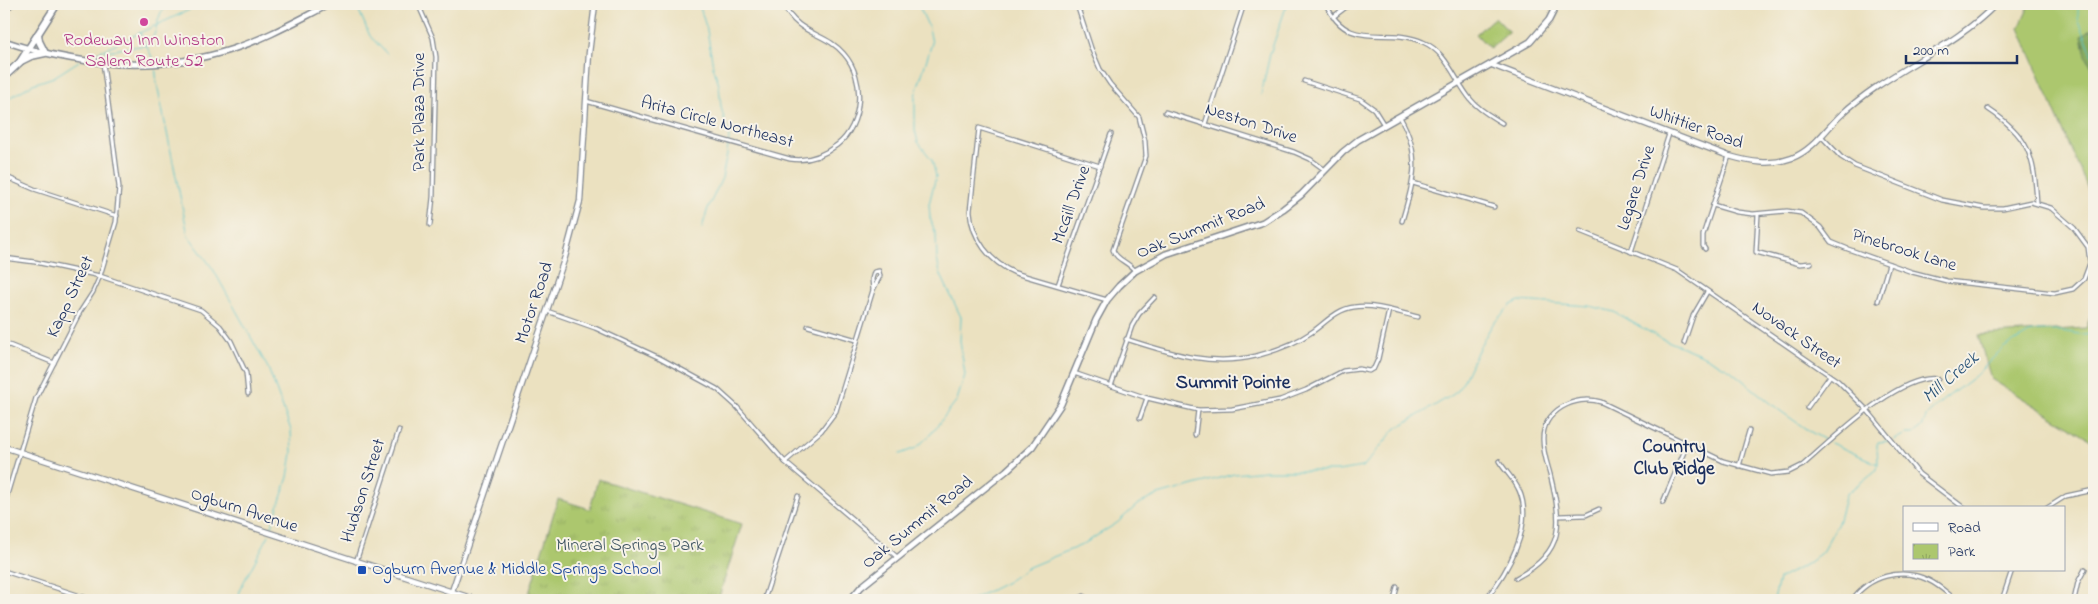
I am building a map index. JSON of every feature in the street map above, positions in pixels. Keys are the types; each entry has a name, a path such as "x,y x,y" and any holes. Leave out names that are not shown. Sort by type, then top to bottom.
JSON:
{"highway":[{"path":"4,9 10,4"},
{"path":"20,62 57,4"},
{"path":"4,77 20,62 31,56 45,53 38,42 38,34"}],"main road":[{"path":"4,41 28,49 78,60 147,65 204,57 261,38 330,4"},
{"name":"Oak Summit Road","path":"850,600 860,587 1005,472 1032,447 1061,404 1096,320 1107,300 1135,271 1166,254 1263,222 1301,195 1351,145 1536,38 1549,20 1557,4"}],"street":[{"name":"Park Plaza Drive","path":"418,4 433,38 436,57 433,197 430,225"},
{"name":"Motor Road","path":"448,600 547,311 579,209 590,34 595,4"},
{"name":"Arita Circle Northeast","path":"586,101 790,159 807,159 820,155 840,142 853,123 859,100 856,76 844,54 800,26 790,17 783,4"},
{"path":"1205,124 1244,4"},
{"path":"1326,4 1334,17 1347,29 1361,35 1402,36 1427,44 1443,58 1478,108 1502,123"},
{"path":"1334,17 1350,4"},
{"name":"Whittier Road","path":"1492,65 1729,156 1758,163 1782,161 1806,150 1859,100 1949,41 1996,4"},
{"path":"1078,8 1100,70 1137,114 1143,126 1146,156 1113,250 1115,255 1130,265 1135,271"},
{"name":"Kapp Street","path":"4,505 36,398 100,276 117,216 119,187 103,63"},
{"path":"1304,81 1360,99 1374,109 1384,125"},
{"path":"1820,136 1841,156 1855,166 1942,200 1967,206 1992,208 2037,203 2034,176 2025,143 2011,124 1988,109"},
{"name":"Neston Drive","path":"1165,112 1294,152 1310,159 1325,170"},
{"path":"1400,117 1414,149 1415,166 1413,183 1402,221"},
{"path":"1100,166 979,128 970,211 972,224 978,240 991,257 1002,266 1107,300"},
{"name":"McGill Drive","path":"1058,285 1111,134"},
{"name":"Legare Drive","path":"1631,252 1669,134"},
{"path":"1705,249 1702,246 1703,235 1729,156"},
{"path":"4,176 34,189 117,216"},
{"path":"1413,183 1494,207"},
{"name":"Pinebrook Lane","path":"1713,205 1737,212 1758,214 1787,211 1801,214 1820,227 1831,242 1888,264 1947,281 2048,293 2066,292 2078,286 2084,279 2089,268 2090,252 2082,237 2057,212 2037,203"},
{"path":"1758,214 1756,252 1800,264 1811,263"},
{"name":"Novack Street","path":"1580,231 1676,270 1830,376 1868,411 1919,474 1961,506"},
{"path":"4,258 35,262 100,276 187,304 207,314 225,332 240,359 247,375 248,394"},
{"path":"1878,301 1888,264"},
{"path":"785,462 821,432 829,422 842,396 857,340 873,290 880,276 879,271 873,274 873,290"},
{"path":"1684,343 1693,316 1707,292"},
{"path":"1111,386 1126,339 1139,314 1155,297"},
{"path":"1126,339 1194,359 1242,359 1274,350 1297,340 1328,319 1352,307 1373,307 1418,316"},
{"path":"1074,373 1147,398 1198,410 1232,409 1280,400 1342,371 1359,369 1369,371 1374,368 1378,359 1388,310"},
{"path":"547,311 596,328 711,385 737,407 785,462 897,557"},
{"path":"808,326 857,340"},
{"path":"4,343 54,363"},
{"path":"1807,408 1830,376"},
{"path":"1516,578 1539,563 1552,548 1558,528 1559,516 1543,440 1544,432 1551,417 1564,405 1573,401 1592,399 1723,461 1771,474 1781,474 1795,470 1896,390 1920,380 1928,378 1938,379"},
{"path":"1140,418 1147,398"},
{"path":"1195,435 1198,410"},
{"name":"Hudson Street","path":"356,562 399,430"},
{"path":"1739,466 1749,431"},
{"path":"1663,502 1687,445"},
{"name":"Ogburn Avenue","path":"4,447 477,600"},
{"path":"1485,600 1502,578 1521,533 1525,515 1520,491 1499,460"},
{"path":"2049,506 2066,496 2094,490"},
{"path":"764,600 798,496"},
{"path":"1559,516 1586,515 1598,509"},
{"path":"2074,600 2078,582 2085,569"},
{"path":"4,571 93,600"},
{"path":"2002,600 2011,572"},
{"path":"1852,600 1871,582 1900,574 1916,575 1928,580 1956,600"},
{"path":"1394,600 1397,587"},
{"path":"1075,600 1084,596"}],"green space":[{"path":"2030,4 2094,4 2094,203 2019,28"},
{"path":"1495,17 1509,32 1490,49 1476,34"},
{"path":"2094,27 2094,71 2086,56 2082,36"},
{"path":"2094,307 2094,442 1991,379 1978,335 2086,328"},
{"name":"Mineral Springs Park","path":"598,479 742,524 718,600 527,600 558,499 590,509"}],"waterway":[{"path":"105,51 147,45 154,35 161,13 168,4"},
{"path":"85,58 200,5 207,4"},
{"path":"356,4 370,36 387,54"},
{"path":"699,4 707,30 713,66 719,85 721,107 729,137 722,178 708,208 702,228"},
{"path":"900,454 916,448 930,435 957,400 965,375 960,341 961,317 940,273 937,259 936,235 930,218 929,204 936,176 932,160 918,142 915,130 915,96 932,43 929,28 918,4"},
{"path":"1261,95 1270,54 1287,4"},
{"name":"Mill Creek","path":"2078,4 2078,18 2094,59"},
{"path":"140,33 154,61"},
{"path":"4,101 33,84 54,77 79,61"},
{"path":"155,65 157,84 188,235 213,269 268,368 291,430 292,453 288,477 270,531"},
{"path":"971,600 1007,582 1029,567 1082,545 1117,523 1137,505 1158,495 1234,474 1265,471 1338,471 1363,467 1395,429 1454,394 1462,384 1492,325 1511,305 1519,301 1590,306 1614,312 1660,338 1700,354 1730,370 1779,410 1827,441"},
{"name":"Mill Creek","path":"1894,440 1905,434 1913,434 1922,427 1927,415 1942,401 1975,376 2003,348 2029,333 2061,331 2085,335 2094,332"},
{"name":"Mill Creek","path":"1774,600 1779,579 1807,564 1822,552 1838,523 1846,494 1875,471 1878,464 1878,442 1890,441"},
{"path":"1831,443 1878,464"},
{"path":"239,600 240,589 269,535"}],"place":[{"name":"Rodeway Inn Winston Salem Route 52","path":"144,22"},
{"name":"Ogburn Avenue & Middle Springs School","path":"362,570"}],"district":[{"name":"Summit Pointe","path":"1233,383"},
{"name":"Country Club Ridge","path":"1674,458"}]}
